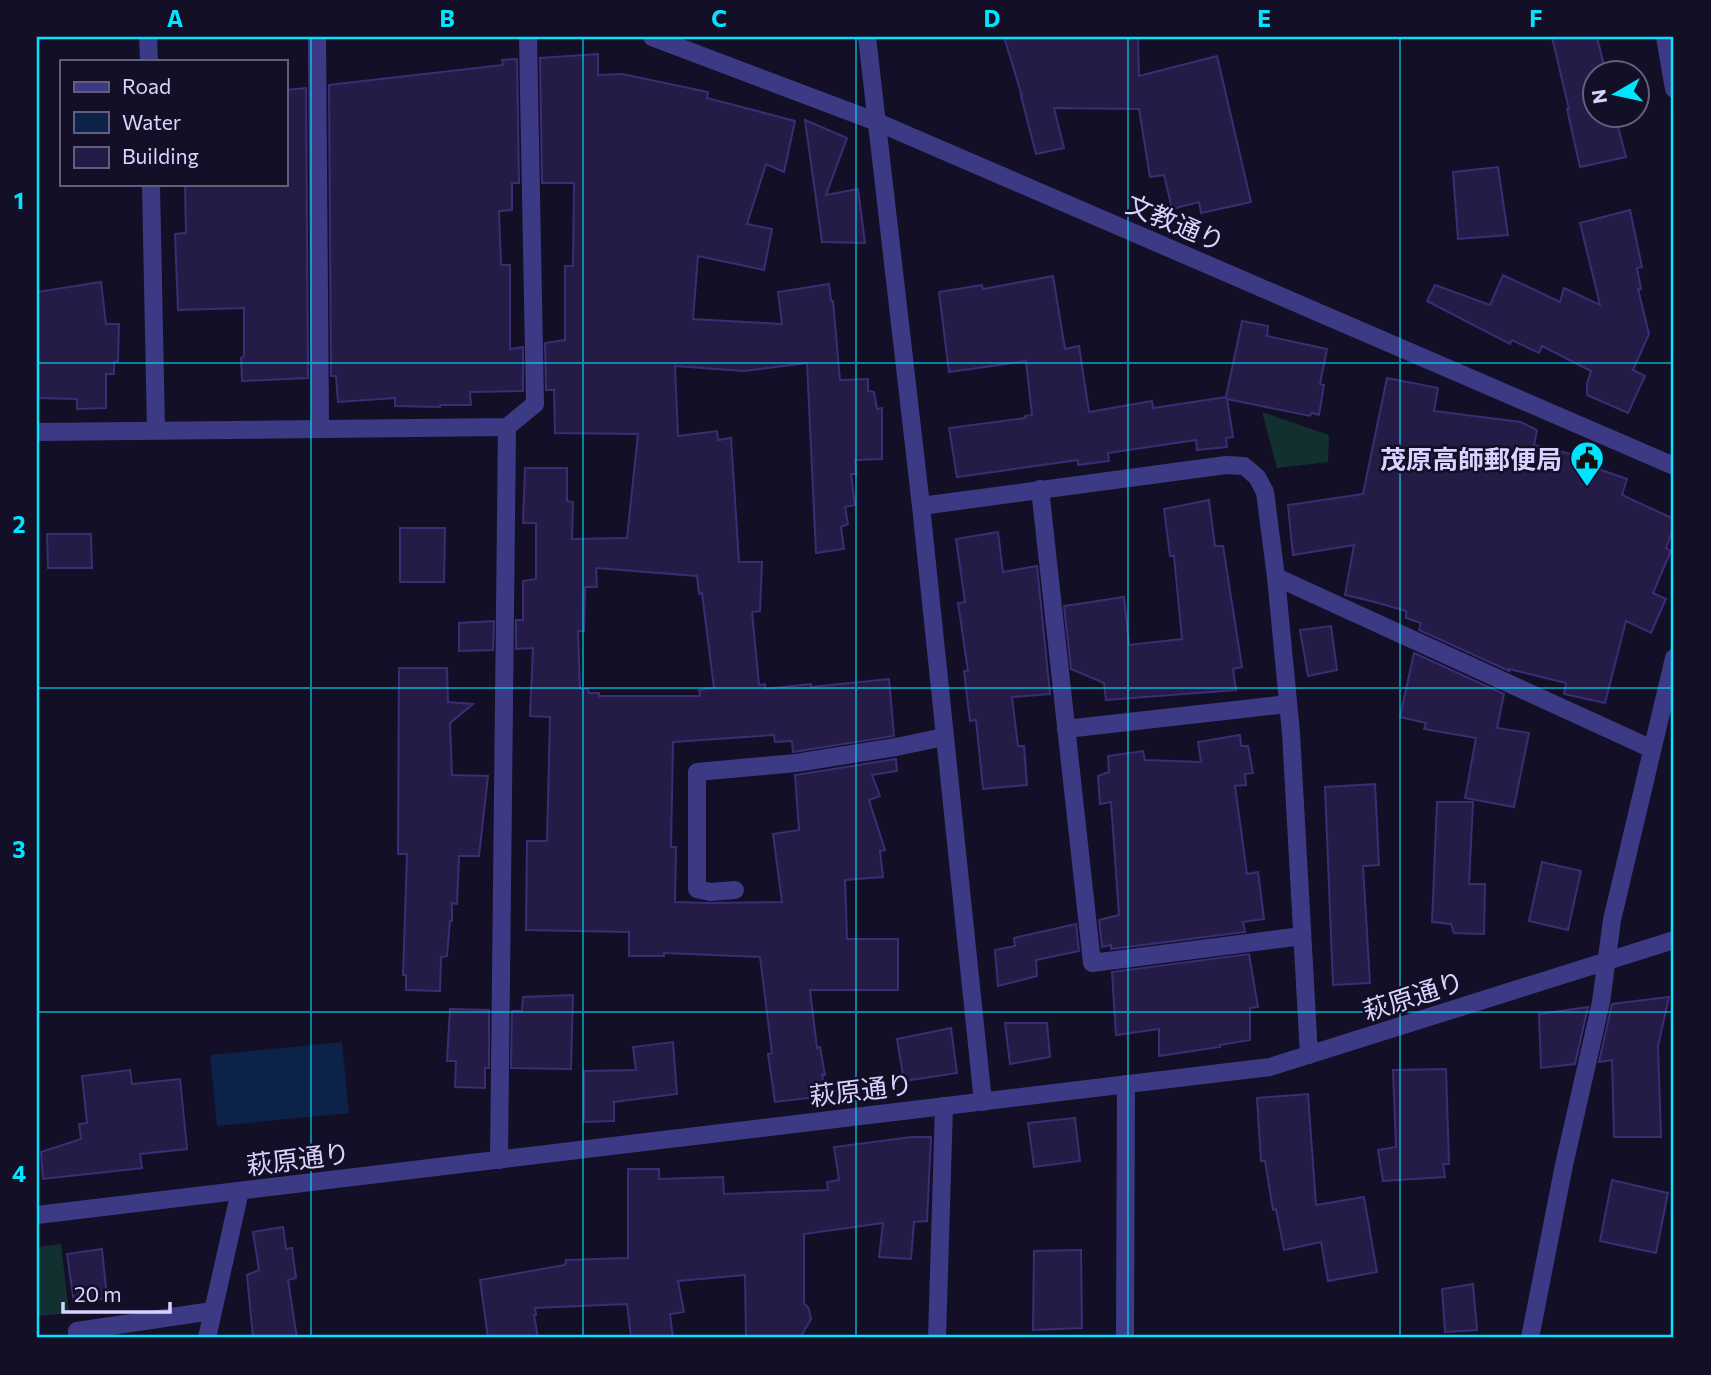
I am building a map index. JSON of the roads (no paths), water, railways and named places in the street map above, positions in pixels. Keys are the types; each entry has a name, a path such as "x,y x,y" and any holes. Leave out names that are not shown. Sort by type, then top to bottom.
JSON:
{"street":[{"path":"148,37 149,60"},
{"path":"317,37 320,428"},
{"path":"37,432 507,427 535,404 528,37"},
{"name":"文教通り","path":"652,37 877,122 1674,466"},
{"path":"867,37 921,506 983,1102"},
{"path":"1665,37 1674,89"},
{"path":"151,186 156,430"},
{"path":"499,1160 507,427"},
{"path":"921,506 1226,465 1244,466 1257,477 1265,492 1288,704 1310,1055"},
{"path":"1040,489 1092,963 1302,936"},
{"path":"1276,577 1652,749"},
{"path":"1530,1338 1564,1165 1601,1002 1612,920 1674,658"},
{"path":"1066,729 1288,704"},
{"path":"735,890 710,892 697,889 697,772 796,763 944,737"},
{"name":"萩原通り","path":"37,1215 1270,1066 1674,940"},
{"path":"1125,1338 1126,1084"},
{"path":"937,1338 944,1106"},
{"path":"207,1338 240,1191"},
{"path":"77,1338 77,1331 212,1311"}],"water":[{"path":"342,1042 349,1113 217,1126 210,1055"}],"place":[{"name":"茂原高師郵便局","path":"1587,488"}]}
